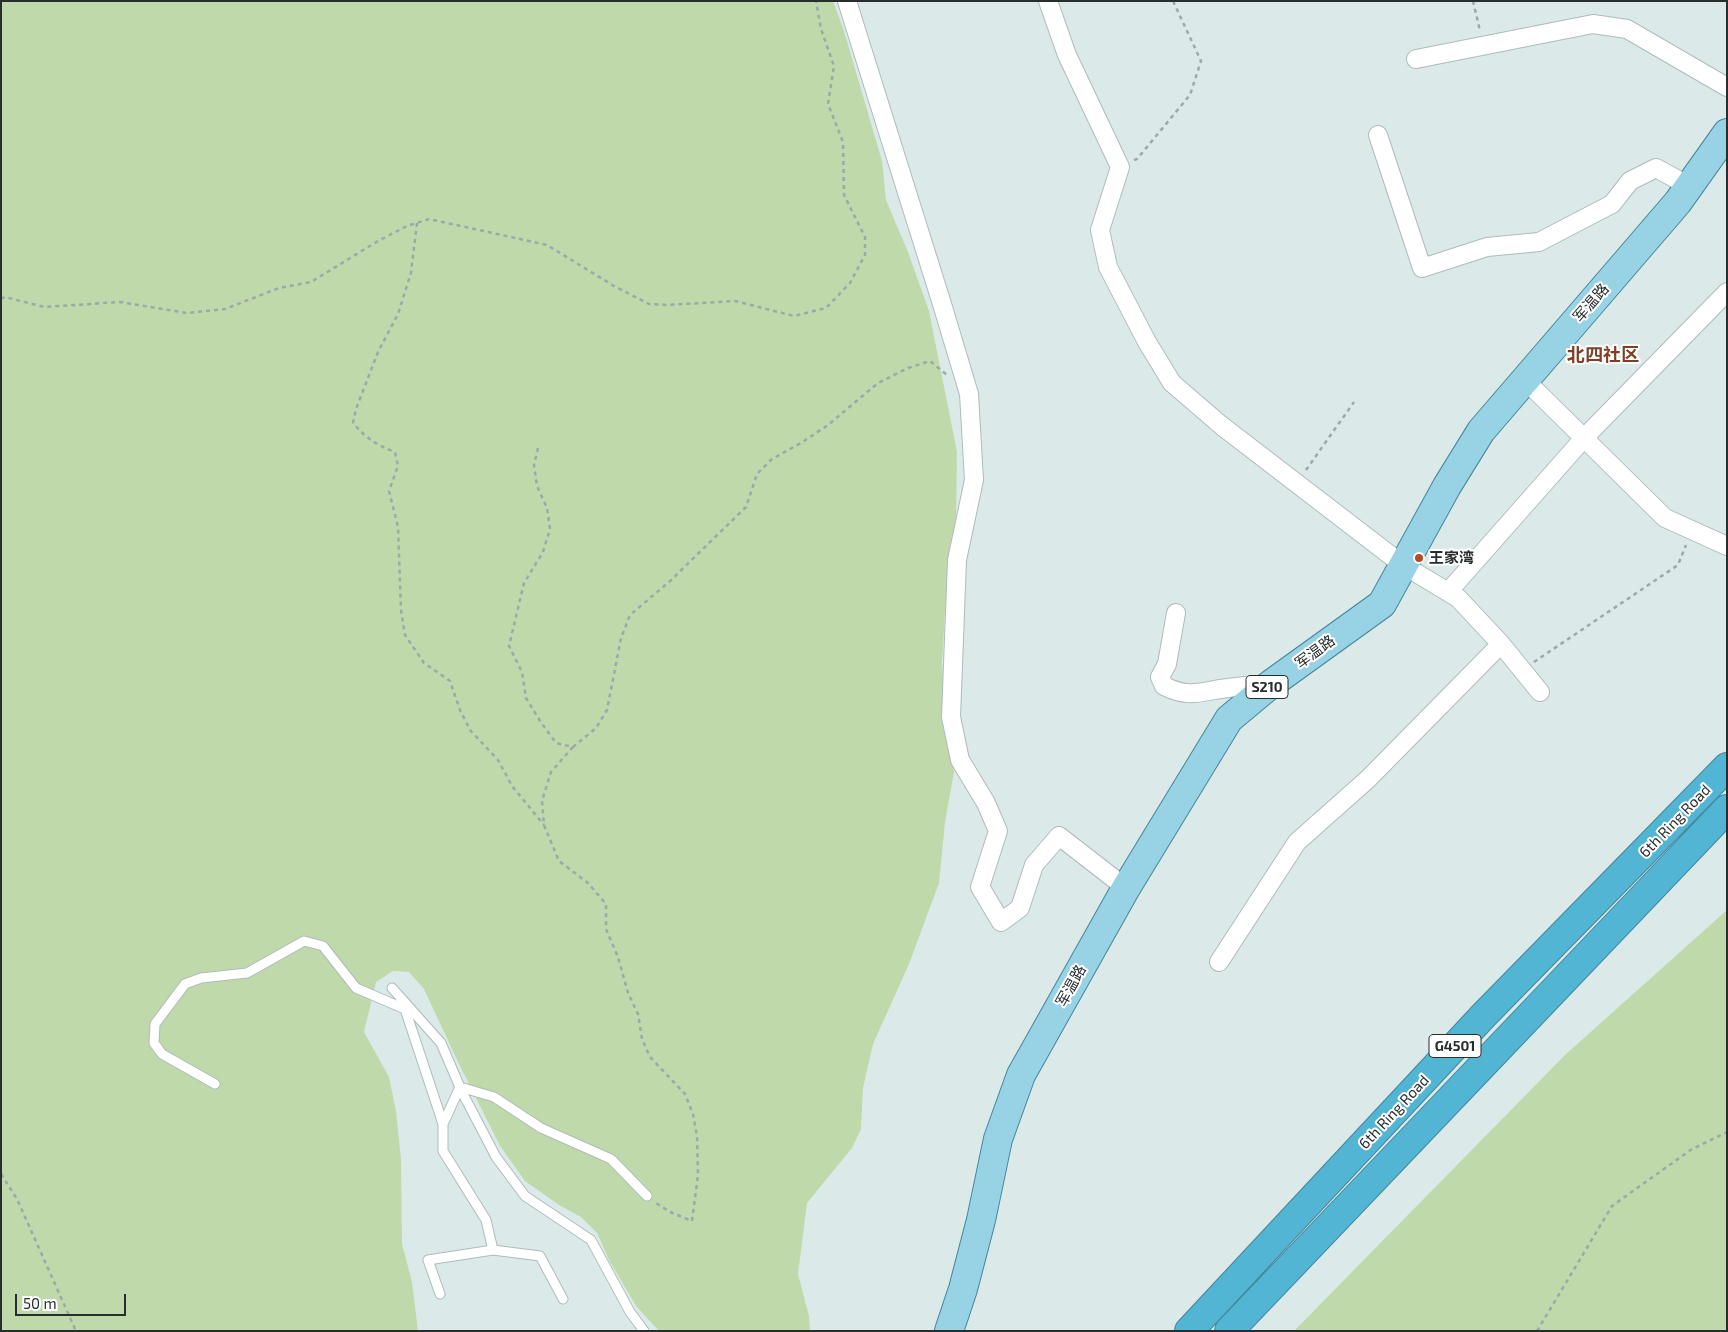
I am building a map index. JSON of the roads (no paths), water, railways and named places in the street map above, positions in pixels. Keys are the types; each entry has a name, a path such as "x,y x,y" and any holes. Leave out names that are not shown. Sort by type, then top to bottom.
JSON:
{"highway":[{"name":"6th Ring Road","path":"1190,1331 1484,1015 1727,767"},
{"name":"6th Ring Road","path":"1229,1331 1727,809"}],"main road":[{"name":"军温路","path":"948,1331 964,1289 998,1139 1021,1075 1126,888 1229,719 1271,684 1382,604 1446,486 1481,431 1678,202 1727,133"}],"street":[{"path":"847,1 969,394 974,480 957,560 951,717 960,760 986,803 998,831 980,886 1001,922 1020,908 1034,865 1058,836 1126,888"},
{"path":"1048,1 1067,55 1120,167 1100,230 1108,266 1146,342 1172,383 1222,426 1403,565 1458,598 1501,644 1540,692"},
{"path":"1416,60 1593,24 1627,29 1727,87"},
{"path":"1378,136 1422,268 1487,247 1540,242 1612,204 1630,181 1656,168 1690,186"},
{"path":"1448,592 1584,438 1727,292"},
{"path":"1524,380 1666,518 1727,546"},
{"path":"1176,613 1167,664 1160,677 1164,686 1176,692 1194,694 1226,688 1271,684"},
{"path":"1219,962 1297,842 1368,779 1501,644"}],"lane":[{"path":"215,1084 162,1054 154,1043 155,1024 185,984 201,978 247,973 304,941 323,946 356,988 405,1009 443,1124 443,1151 486,1220 493,1250"},
{"path":"392,988 441,1043 460,1087 496,1157 525,1196 591,1240 630,1312 644,1331"},
{"path":"443,1124 460,1087"},
{"path":"460,1087 494,1097 541,1128 611,1159 647,1196"},
{"path":"440,1294 428,1260 493,1250 540,1256 563,1299"}],"place":[{"name":"王家湾","path":"1419,558"}],"district":[{"name":"北四社区","path":"1603,355"}]}
